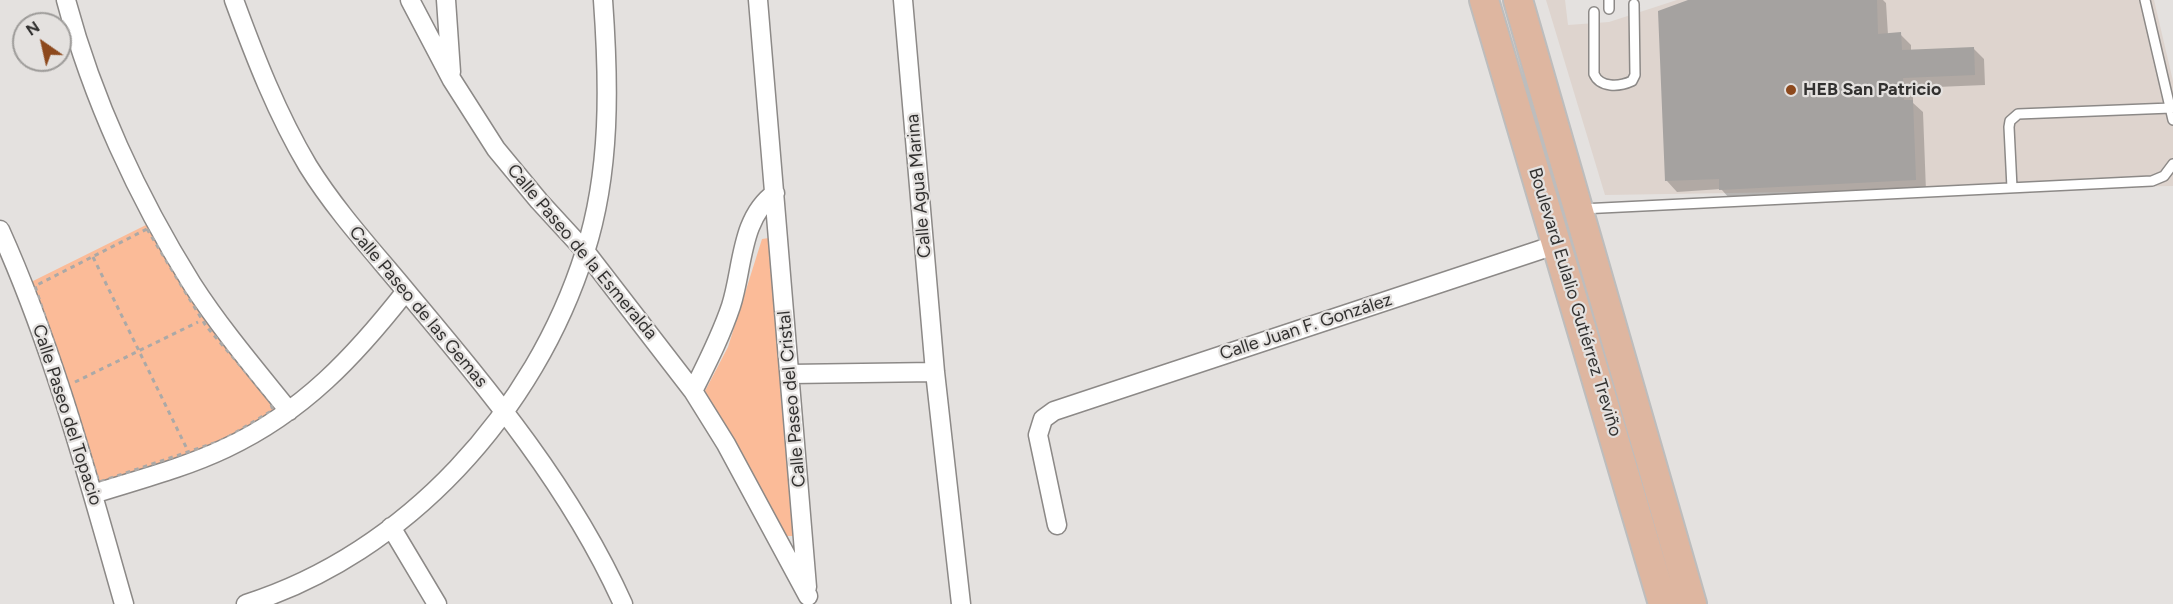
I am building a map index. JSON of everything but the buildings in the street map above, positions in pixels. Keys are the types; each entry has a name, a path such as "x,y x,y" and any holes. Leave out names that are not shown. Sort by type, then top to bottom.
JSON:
{"main road":[{"name":"Boulevard Eulalio Gutiérrez Treviño","path":"1484,0 1664,604"},
{"name":"Boulevard Eulalio Gutiérrez Treviño","path":"1518,0 1692,604"},
{"path":"1504,67 1529,36"}],"street":[{"path":"66,0 104,108 138,185 165,236 192,283 224,329 289,411"},
{"name":"Calle Paseo de las Gemas","path":"234,0 276,107 308,166 342,216 506,412 559,486 623,604"},
{"name":"Calle Paseo de la Esmeralda","path":"410,0 452,80 496,149 585,251 693,391 726,444 809,600"},
{"path":"446,0 452,80"},
{"path":"246,604 277,599 391,527 467,458 506,412 564,307 585,251 605,147 608,89 603,0"},
{"name":"Calle Paseo del Cristal","path":"758,0 809,600"},
{"name":"Calle Agua Marina","path":"903,0 935,372 961,604"},
{"path":"693,391 717,343 731,305 756,213 765,200 775,193"},
{"name":"Calle Paseo del Topacio","path":"0,230 37,318 93,494 124,604"},
{"name":"Calle Juan F. González","path":"1057,525 1038,435 1043,419 1054,411 1558,244"},
{"path":"93,494 208,456 259,431 289,411 335,374 357,352 406,291"},
{"path":"790,374 935,372"},
{"path":"391,527 437,604"}],"lane":[{"path":"2145,0 2173,120"},
{"path":"1594,12 1594,74 1602,84 1625,84 1632,81 1635,75 1634,3"},
{"path":"2012,188 2009,128 2010,121 2018,114 2171,108"},
{"path":"1578,209 2152,181 2164,176 2173,165"}],"path":[{"path":"147,230 202,320 269,399 273,410 223,440 99,482 35,286 93,257 147,230"},
{"path":"93,257 189,452"},
{"path":"68,386 202,320"}],"shaded area":[{"path":"1546,0 1565,0 1568,25 1609,22 1677,0 2154,0 2173,81 2173,186 1605,195"},
{"path":"148,224 274,404 274,411 224,442 97,484 31,282"},
{"path":"769,238 794,536 784,536 705,391 728,347 762,239"}],"place":[{"name":"HEB San Patricio","path":"1791,90"}]}
